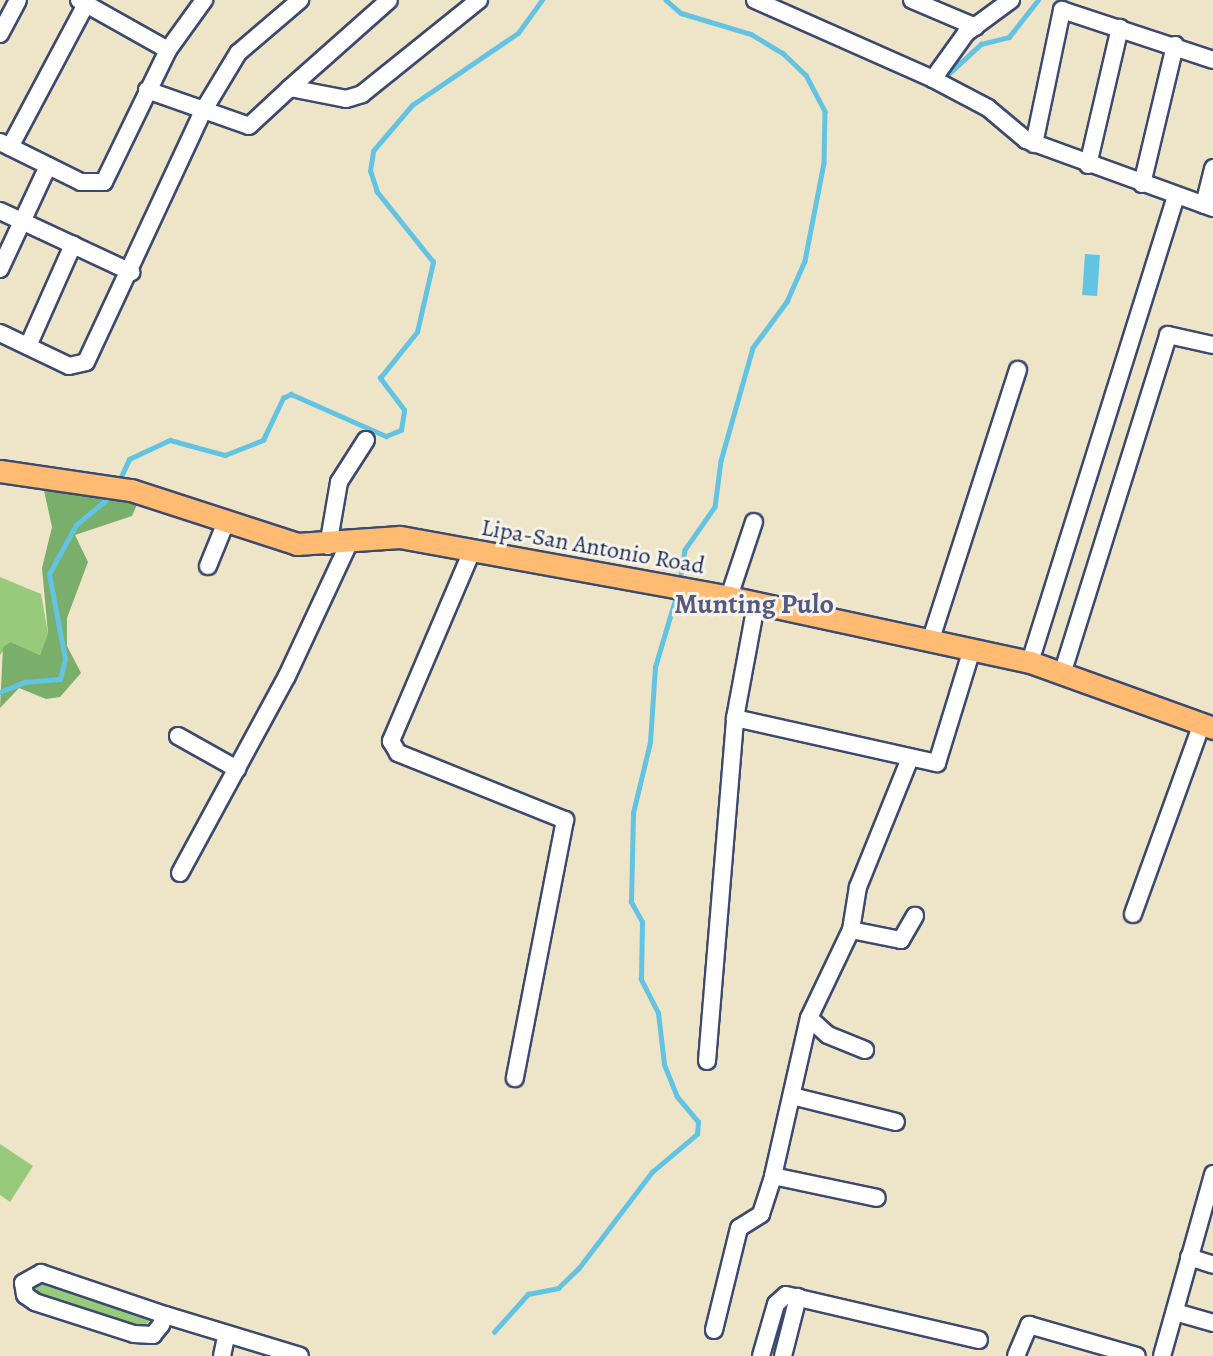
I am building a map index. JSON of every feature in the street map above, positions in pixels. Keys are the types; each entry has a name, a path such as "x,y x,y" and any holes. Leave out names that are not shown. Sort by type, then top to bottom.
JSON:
{"main road":[{"name":"Lipa-San Antonio Road","path":"0,471 131,490 283,542 339,544 390,536 648,585 729,597 756,605 1030,662 1063,671 1207,726"}],"street":[{"path":"0,34 18,0"},
{"path":"168,50 82,2 5,145 81,182 104,182 168,50 202,0"},
{"path":"0,333 69,366 86,362 131,272 203,111 238,53 300,0"},
{"path":"147,90 249,126 388,0"},
{"path":"290,88 339,99 362,94 479,0"},
{"path":"755,0 933,79 988,108 1034,144 1088,165 1208,206 1213,168"},
{"path":"912,0 976,27"},
{"path":"933,79 976,27 1011,0"},
{"path":"1034,144 1060,11 1175,45 1213,61"},
{"path":"1088,165 1120,29"},
{"path":"1142,184 1175,45"},
{"path":"0,269 48,166"},
{"path":"1030,662 1176,195"},
{"path":"0,211 131,272"},
{"path":"28,346 73,245"},
{"path":"1063,671 1168,335 1213,345"},
{"path":"930,642 1018,370"},
{"path":"180,873 237,769 339,544 339,482 366,440"},
{"path":"208,566 226,522"},
{"path":"729,597 754,522"},
{"path":"472,551 391,741 398,753 565,820 515,1078"},
{"path":"706,1060 734,718 756,605"},
{"path":"734,718 937,763 945,752 972,649"},
{"path":"1133,914 1207,726"},
{"path":"178,736 237,769"},
{"path":"714,1330 739,1228 761,1214 773,1176 809,1018 851,930 858,887 910,758"},
{"path":"851,930 901,940 915,916"},
{"path":"809,1018 828,1035 865,1050"},
{"path":"792,1096 896,1122"},
{"path":"1162,1356 1189,1258 1208,1204 1213,1174"},
{"path":"773,1176 877,1198"},
{"path":"1189,1258 1213,1265"},
{"path":"165,1315 153,1335 134,1334 35,1302 23,1283 41,1273 165,1315 226,1336 300,1356"},
{"path":"783,1356 798,1297"},
{"path":"761,1356 778,1300 798,1297 979,1340"},
{"path":"1175,1312 1213,1324"},
{"path":"1016,1356 1029,1325 1130,1355"},
{"path":"222,1356 226,1336"},
{"path":"1073,1356 1077,1339"}],"green space":[{"path":"43,486 139,500 132,516 75,535 88,562 67,618 67,646 81,673 60,697 46,699 19,688 0,708 3,647 11,642 40,655 48,633 42,568 52,527"},
{"path":"0,577 41,594 48,633 40,655 11,642 0,655"},
{"path":"0,1144 33,1166 10,1202 0,1195"},
{"path":"40,1280 148,1316 149,1322 140,1328 41,1296 33,1287"}],"water":[{"path":"1085,254 1100,255 1097,296 1082,295"}],"waterway":[{"path":"118,483 129,459 170,440 225,455 263,440 283,398 291,394 386,436 401,430 404,410 380,378 417,332 433,262 377,192 370,171 373,151 412,105 518,33 542,0"},
{"path":"666,0 681,13 751,34 783,53 806,75 825,111 824,163 805,261 787,302 753,348 721,461 715,507 685,550 680,582"},
{"path":"943,79 981,44 1009,37 1038,0"},
{"path":"0,692 25,682 60,679 65,659 49,574 76,525 113,494"},
{"path":"494,1332 528,1294 558,1288 578,1269 652,1172 697,1134 698,1122 677,1097 664,1064 658,1013 641,979 642,922 631,902 633,813 650,742 655,667 677,593"}],"district":[{"name":"Munting Pulo","path":"754,604"}]}
